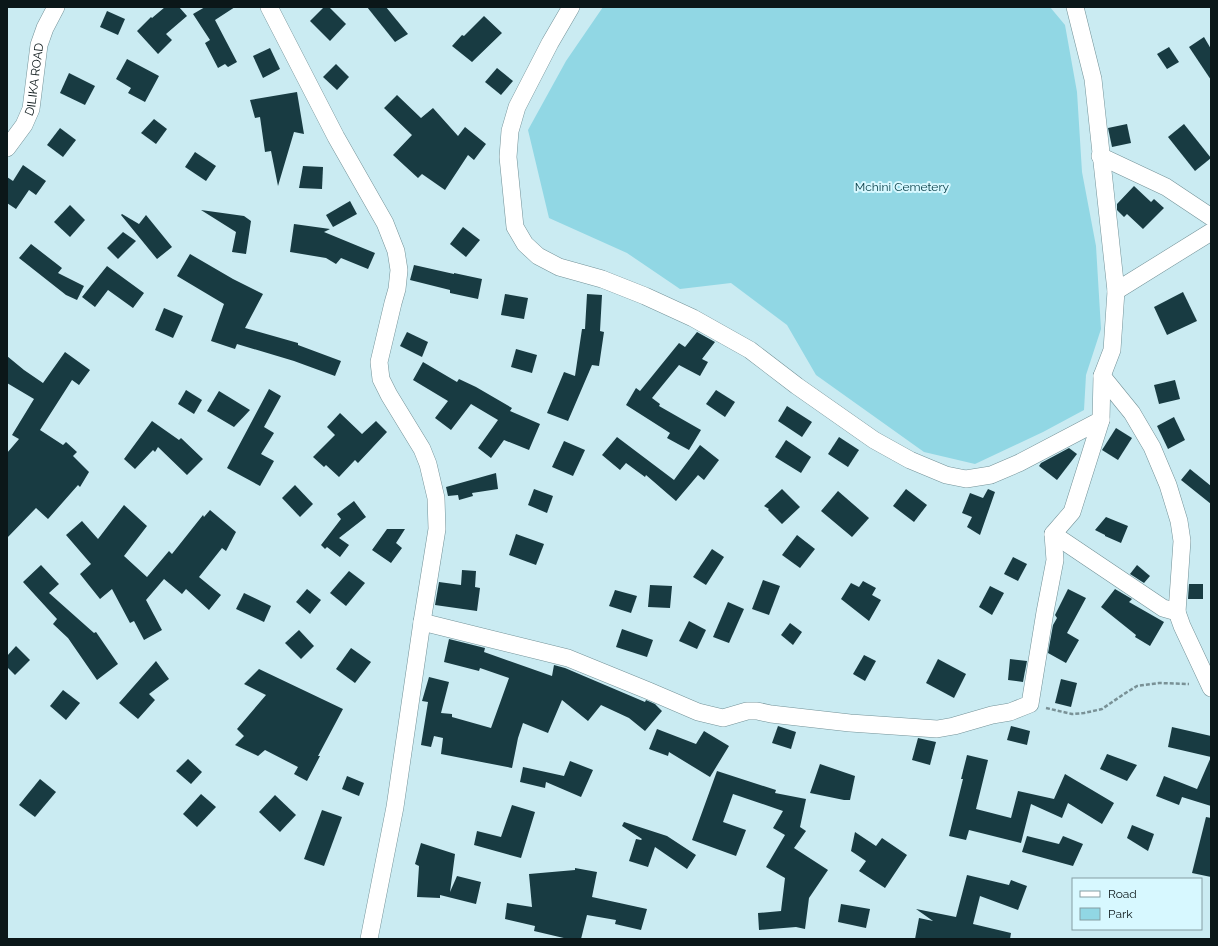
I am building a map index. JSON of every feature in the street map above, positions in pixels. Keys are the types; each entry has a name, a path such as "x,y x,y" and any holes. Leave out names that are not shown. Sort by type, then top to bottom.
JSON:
{"street":[{"name":"DILIKA ROAD","path":"7,148 24,125 31,109 39,45 45,28 56,7"},
{"path":"269,7 336,138 385,222 396,251 399,270 397,289 379,362 381,379 422,450 428,464 436,498 437,530 395,807 369,939"},
{"path":"572,7 550,43 517,107 510,131 508,157 515,226 525,244 538,256 559,267 602,279 645,296 693,318 750,350 797,386 874,440 910,460 946,475 966,479 991,475 1019,463 1101,420"},
{"path":"422,622 568,658 698,712 723,718 757,711 850,723 937,729 1010,712 1030,704 1055,560 1053,534 1072,512 1101,420 1102,376 1112,350 1116,291 1100,156 1093,79 1075,7"},
{"path":"1100,156 1166,187 1211,217"},
{"path":"1116,291 1211,232"},
{"path":"1102,376 1132,413 1152,447 1168,485 1179,521 1182,541 1177,612 1211,688"},
{"path":"1053,534 1163,608 1177,612"}],"path":[{"path":"1030,704 1072,714 1084,713 1102,710 1137,686 1159,683 1186,682 1192,685"}],"green space":[{"name":"Mchini Cemetery","path":"603,7 1050,7 1065,25 1077,92 1082,172 1096,246 1101,329 1086,375 1084,410 1043,432 975,464 924,452 816,375 787,325 731,283 680,289 627,253 549,218 528,130 566,61"}],"building":[{"path":"165,7 179,7 187,16 166,34 172,40 158,54 137,31 151,17 152,18"},
{"path":"205,7 235,7 215,20 237,62 228,67 225,64 218,68 205,43 210,40 193,14"},
{"path":"324,7 329,7 346,24 330,41 310,21"},
{"path":"367,7 386,7 408,34 395,42"},
{"path":"107,11 125,19 118,35 100,27"},
{"path":"484,16 502,33 472,62 452,46"},
{"path":"1204,37 1211,49 1211,80 1189,47"},
{"path":"1169,47 1179,62 1167,69 1157,54"},
{"path":"270,48 280,69 263,78 253,56"},
{"path":"127,59 159,76 145,102 128,93 131,88 116,79"},
{"path":"336,64 349,77 337,90 323,77"},
{"path":"497,68 513,81 501,95 485,82"},
{"path":"69,73 95,86 85,105 60,93"},
{"path":"297,92 304,134 294,132 278,186 271,151 265,152 260,117 255,118 250,100"},
{"path":"397,95 421,118 433,108 458,136 465,127 486,144 474,160 468,155 445,190 422,174 418,178 393,155 412,135 384,108"},
{"path":"154,119 167,129 156,144 141,133"},
{"path":"1127,124 1131,143 1112,147 1108,128"},
{"path":"1184,124 1211,158 1195,171 1168,137"},
{"path":"60,128 76,140 63,157 47,145"},
{"path":"195,152 216,166 206,181 185,167"},
{"path":"23,165 46,181 36,195 29,190 16,209 7,203 7,177 13,181"},
{"path":"303,166 323,167 322,189 299,188"},
{"path":"1134,186 1151,202 1154,199 1164,208 1143,229 1127,214 1124,217 1117,210 1117,204"},
{"path":"350,201 357,214 333,227 326,215"},
{"path":"70,205 85,220 70,237 54,222"},
{"path":"201,210 244,216 251,221 246,254 232,252 236,232"},
{"path":"122,214 139,224 146,215 172,247 157,259 121,215"},
{"path":"294,224 330,229 324,232 375,253 368,269 341,258 336,264 326,258 290,252"},
{"path":"463,227 480,240 466,257 450,244"},
{"path":"123,232 136,241 118,259 107,248"},
{"path":"31,244 62,268 58,273 84,286 77,300 66,295 19,258"},
{"path":"190,254 233,279 263,294 245,328 298,343 298,345 341,361 335,376 294,361 237,344 235,349 211,341 224,304 177,276"},
{"path":"414,265 482,279 478,299 450,293 450,290 410,280"},
{"path":"107,266 144,293 133,308 108,290 95,307 82,297"},
{"path":"1183,292 1197,321 1167,335 1154,307"},
{"path":"505,294 528,298 524,319 501,315"},
{"path":"587,294 602,295 600,331 604,332 599,366 592,365 568,421 547,413 564,372 575,376 582,329 585,329"},
{"path":"164,308 183,316 173,338 155,330"},
{"path":"407,332 428,342 422,357 400,346"},
{"path":"697,332 715,342 702,359 708,362 700,376 679,365 652,398 660,404 659,406 701,430 689,450 667,438 670,433 626,405 636,388 640,391 679,343 685,347"},
{"path":"516,349 537,355 532,373 511,367"},
{"path":"65,352 90,370 79,385 72,380 40,430 63,445 66,442 77,452 73,456 89,472 80,487 78,485 48,519 36,508 7,538 7,453 19,439 12,435 34,399 7,383 7,356 43,383"},
{"path":"423,362 457,382 459,379 476,387 512,408 510,411 540,424 529,450 504,440 491,458 478,448 498,420 471,404 451,430 435,418 448,401 413,380"},
{"path":"1175,380 1180,399 1159,404 1154,385"},
{"path":"269,389 281,396 264,427 274,433 261,454 274,461 260,486 227,468"},
{"path":"186,390 202,400 194,414 178,404"},
{"path":"716,390 735,402 725,417 706,404"},
{"path":"219,391 250,410 234,427 207,411"},
{"path":"787,406 812,422 802,437 778,421"},
{"path":"340,413 362,434 376,421 387,432 358,463 355,460 339,477 326,465 324,467 313,457 335,435 327,427"},
{"path":"1174,417 1185,440 1168,449 1157,426"},
{"path":"152,421 179,440 181,438 203,459 187,475 158,447 155,452 153,450 135,469 124,459"},
{"path":"1116,428 1132,438 1118,460 1102,450"},
{"path":"617,437 674,480 700,445 719,460 704,480 698,475 676,501 646,475 645,477 626,463 620,470 602,455"},
{"path":"839,437 859,450 848,467 828,454"},
{"path":"786,440 811,457 801,473 775,457"},
{"path":"564,441 585,450 573,476 552,467"},
{"path":"1069,448 1077,454 1057,480 1039,466 1041,463"},
{"path":"1190,469 1211,486 1211,504 1181,480"},
{"path":"496,473 498,489 472,493 473,496 459,500 458,495 448,496 446,487"},
{"path":"295,485 313,504 300,517 282,498"},
{"path":"534,489 553,496 547,513 528,505"},
{"path":"782,489 800,507 782,524 768,510 769,509 764,506"},
{"path":"906,489 927,505 914,522 893,506"},
{"path":"988,489 995,492 980,535 967,527 972,517 962,513 970,493 983,498"},
{"path":"838,491 869,518 852,537 821,511"},
{"path":"354,501 366,517 339,538 349,545 340,557 327,547 325,549 321,545 341,519 337,514"},
{"path":"124,505 147,526 124,556 147,577 169,551 172,554 203,515 204,517 210,510 236,532 226,551 222,548 199,577 221,595 209,610 186,589 182,594 164,579 146,600 162,630 144,640 134,621 130,623 112,589 100,599 80,574 91,564 66,535 82,521 98,539"},
{"path":"1106,517 1128,526 1121,543 1095,530"},
{"path":"387,529 405,529 396,543 402,548 391,563 372,550"},
{"path":"516,534 544,544 536,565 509,555"},
{"path":"797,535 815,549 800,568 782,555"},
{"path":"712,549 724,557 706,585 693,577"},
{"path":"1013,557 1027,564 1018,581 1004,574"},
{"path":"41,565 59,584 49,593 94,633 96,632 118,664 97,680 68,638 53,624 57,619 23,582"},
{"path":"1137,565 1150,576 1144,583 1130,574"},
{"path":"462,570 476,571 475,587 480,588 477,611 435,605 439,582 461,585"},
{"path":"349,571 365,583 346,606 330,593"},
{"path":"763,580 780,586 769,615 752,609"},
{"path":"863,581 876,588 872,595 881,600 869,621 841,599 851,583 859,587"},
{"path":"1189,584 1203,584 1203,599 1188,599"},
{"path":"650,585 672,586 670,608 648,607"},
{"path":"990,586 1004,593 992,615 979,607"},
{"path":"307,589 321,600 310,614 296,602"},
{"path":"1068,589 1086,598 1067,633 1079,640 1066,663 1048,653 1053,625 1057,618 1055,615"},
{"path":"1115,589 1132,599 1129,602 1164,622 1150,646 1135,637 1136,635 1101,607"},
{"path":"615,590 637,596 631,613 609,606"},
{"path":"244,593 271,606 264,622 236,609"},
{"path":"728,602 744,609 729,643 713,637"},
{"path":"689,621 706,630 697,649 679,641"},
{"path":"790,623 802,632 793,645 781,635"},
{"path":"622,629 653,640 647,657 616,647"},
{"path":"299,630 314,646 301,659 285,643"},
{"path":"449,639 485,648 484,652 552,676 554,665 565,668 645,702 646,700 655,704 662,711 645,731 629,718 601,705 588,721 562,700 548,733 523,723 518,738 512,768 441,754 443,738 434,736 431,747 421,745 428,702 422,701 429,677 449,682 441,713 452,714 452,717 491,728 509,678 480,668 479,671 444,662"},
{"path":"16,646 30,660 15,675 7,667 7,656"},
{"path":"351,648 371,662 355,683 336,669"},
{"path":"864,655 876,661 865,681 853,674"},
{"path":"938,659 966,674 954,698 926,683"},
{"path":"1010,659 1027,661 1023,682 1008,680"},
{"path":"156,661 169,679 149,694 155,700 138,719 119,703"},
{"path":"259,669 343,709 318,756 320,756 307,781 294,774 298,767 265,750 258,756 235,745 244,736 237,729 266,695 244,684"},
{"path":"1061,679 1077,683 1071,707 1055,703"},
{"path":"63,690 80,703 66,720 50,706"},
{"path":"778,726 796,732 791,749 772,743"},
{"path":"1011,726 1030,731 1027,745 1007,740"},
{"path":"1172,727 1211,736 1211,757 1168,747"},
{"path":"657,729 696,744 704,731 729,746 710,777 669,752 668,756 649,749"},
{"path":"918,738 936,742 930,765 912,760"},
{"path":"1107,754 1137,765 1127,781 1100,769"},
{"path":"967,755 988,760 976,809 1011,818 1018,791 1054,799 1065,774 1114,803 1102,824 1068,803 1062,818 1031,804 1021,843 969,830 966,840 949,836 963,779 961,779"},
{"path":"1211,757 1211,806 1182,797 1179,805 1156,796 1164,776 1197,789"},
{"path":"188,759 202,772 191,784 176,771"},
{"path":"570,761 593,770 581,797 546,782 545,788 520,782 523,767 564,776"},
{"path":"820,764 855,776 850,800 810,793"},
{"path":"717,771 776,790 775,793 806,799 800,827 806,831 794,848 828,870 809,898 805,929 796,927 759,930 758,913 781,911 785,878 766,867 785,835 773,828 783,811 733,794 723,822 746,830 736,856 692,840"},
{"path":"347,776 364,783 359,796 342,789"},
{"path":"40,779 56,792 35,817 19,805"},
{"path":"201,794 216,807 197,827 183,814"},
{"path":"275,795 296,815 280,832 259,812"},
{"path":"512,805 535,812 521,858 474,845 477,831 501,837"},
{"path":"322,810 342,817 324,866 304,859"},
{"path":"1206,817 1211,818 1211,877 1192,873"},
{"path":"624,822 667,836 696,855 687,869 655,847 648,867 629,861 636,839 642,839 622,826"},
{"path":"1132,825 1154,834 1148,851 1127,838"},
{"path":"855,832 876,846 882,838 907,855 885,888 859,871 866,861 851,851"},
{"path":"1027,836 1059,844 1063,836 1083,844 1073,866 1022,852"},
{"path":"421,843 455,854 450,892 457,876 481,882 476,904 440,895 440,898 417,897 419,866 415,864"},
{"path":"575,868 597,872 592,897 647,909 641,930 615,924 616,920 587,915 581,939 568,939 534,931 535,926 505,919 507,903 532,907 529,874 575,870"},
{"path":"967,875 1009,885 1011,880 1027,886 1018,910 980,896 973,924 1011,933 1010,939 915,939 919,918 933,921 916,909 956,917"},
{"path":"841,904 870,909 866,928 838,922"}]}
